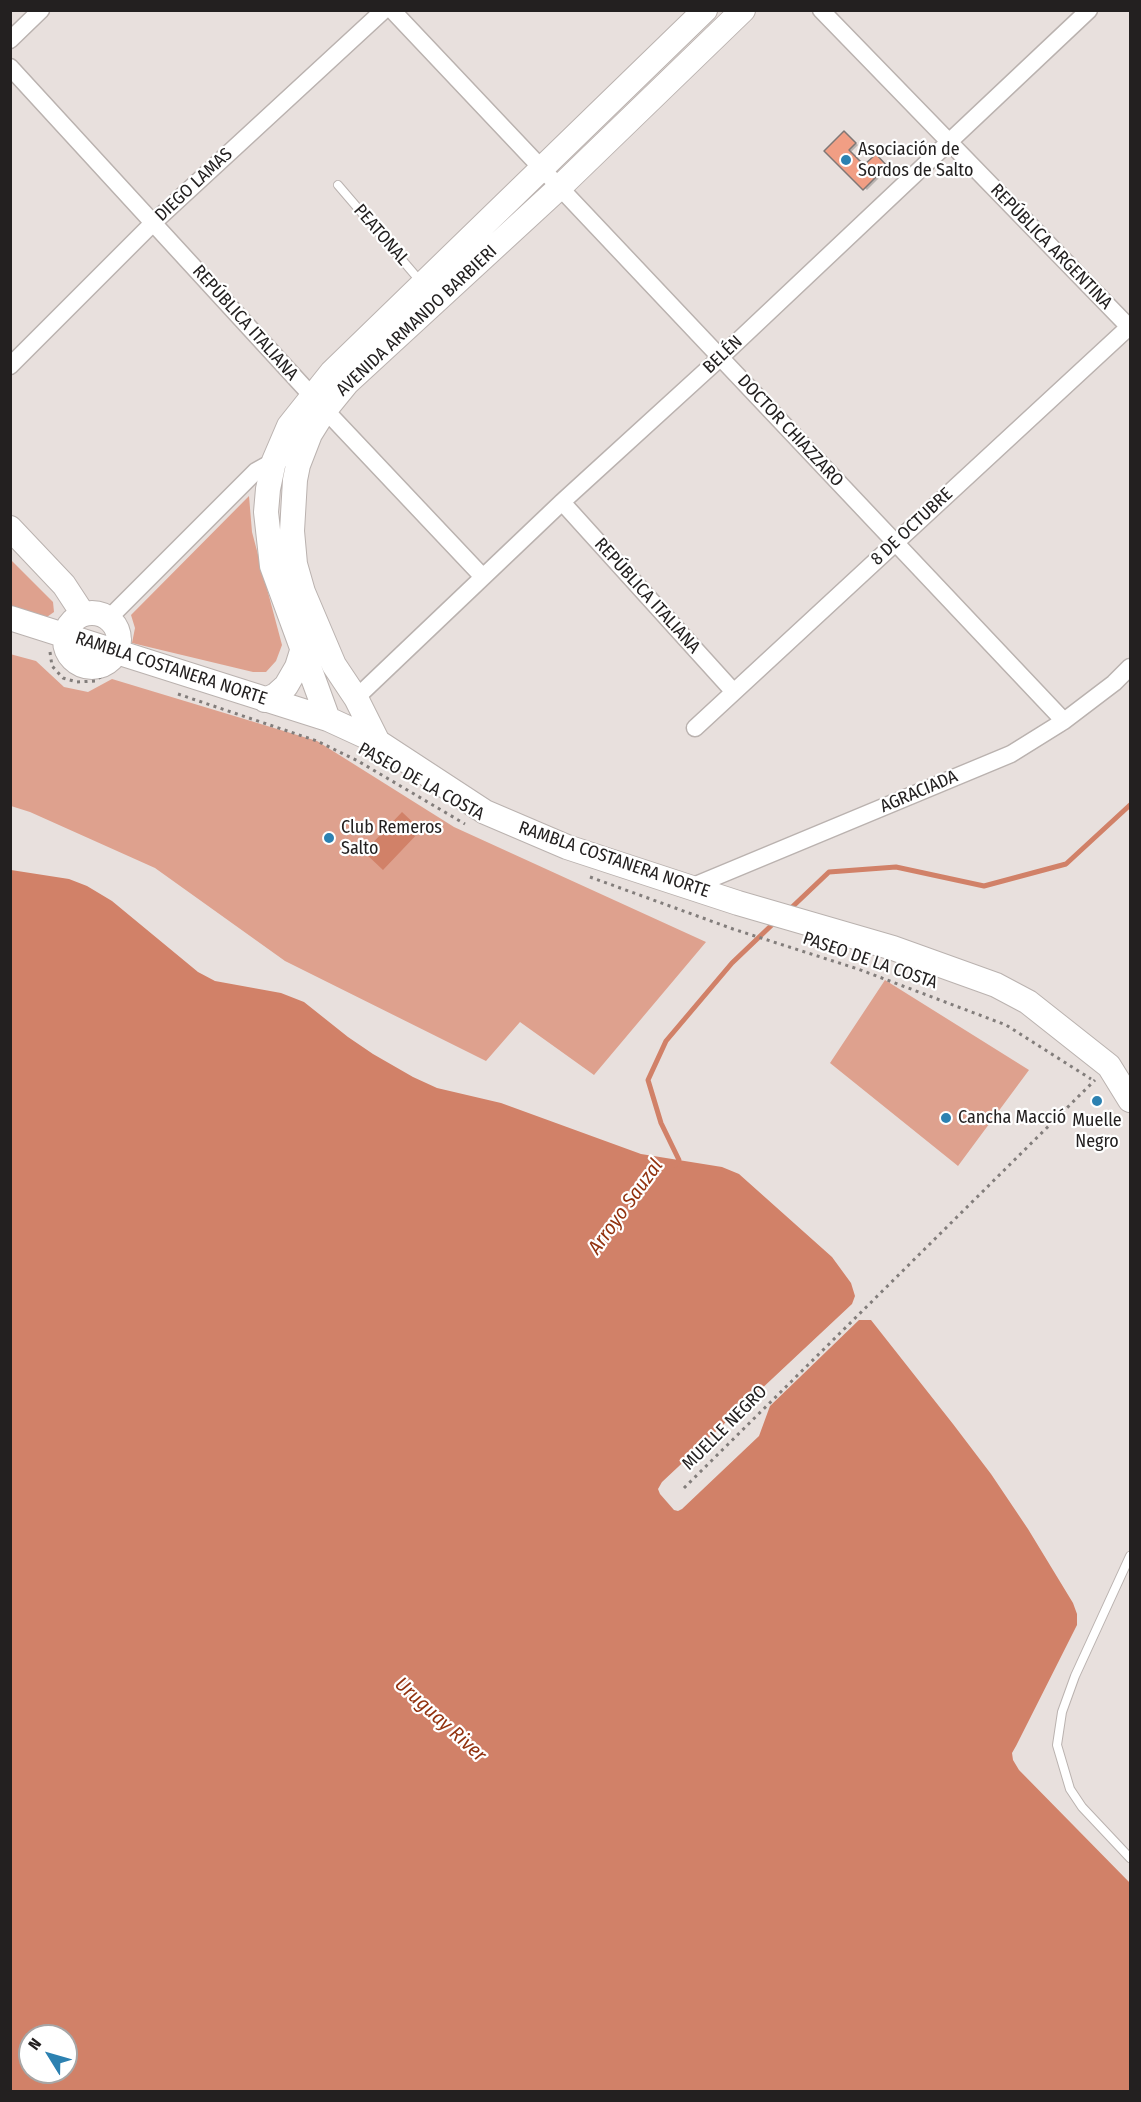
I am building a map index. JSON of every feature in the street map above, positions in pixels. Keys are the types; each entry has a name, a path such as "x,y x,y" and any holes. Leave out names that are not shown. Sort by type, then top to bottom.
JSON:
{"street":[{"path":"10,40 41,10"},
{"name":"DIEGO LAMAS","path":"10,366 153,223 384,10"},
{"name":"DOCTOR CHIAZZARO","path":"392,10 1064,721"},
{"name":"AVENIDA ARMANDO BARBIERI","path":"328,719 272,566 266,512 267,489 309,434 332,372 705,10"},
{"name":"AVENIDA ARMANDO BARBIERI","path":"319,403 346,383 560,187 743,10"},
{"name":"REPÚBLICA ARGENTINA","path":"821,10 1130,327"},
{"name":"BELÉN","path":"356,698 562,502 721,357 1089,10"},
{"name":"REPÚBLICA ITALIANA","path":"10,66 319,403 483,577"},
{"name":"8 DE OCTUBRE","path":"695,728 1130,327"},
{"path":"109,618 256,471 286,463"},
{"name":"AVENIDA ARMANDO BARBIERI","path":"286,463 295,480 292,531 295,564 303,592 334,665 356,698 378,742"},
{"name":"REPÚBLICA ITALIANA","path":"562,502 733,691"},
{"path":"10,528 64,585 83,614"},
{"path":"98,613 109,618 118,630 118,664 87,666 72,658 67,651 66,634 71,623 83,614 98,613"},
{"name":"RAMBLA COSTANERA NORTE","path":"10,618 66,634"},
{"path":"302,651 297,667 286,686 276,695 276,703 316,690 356,698"},
{"name":"RAMBLA COSTANERA NORTE","path":"118,664 276,703 328,719 378,742 485,812 567,848 738,903 893,948 996,985 1028,1002 1111,1074 1131,1100"},
{"name":"AGRACIADA","path":"691,887 1011,754 1064,721 1131,668"}],"lane":[{"name":"PEATONAL","path":"338,186 423,284"},
{"path":"1131,1556 1074,1676 1062,1712 1058,1745 1070,1789 1082,1807 1131,1858"}],"path":[{"path":"50,652 52,666 63,678 77,682 95,681 118,664"},
{"name":"PASEO DE LA COSTA","path":"174,693 316,741 358,761 461,823 472,827"},
{"name":"PASEO DE LA COSTA","path":"581,874 733,929 858,969 1006,1025 1111,1074"},
{"name":"MUELLE NEGRO","path":"684,1488 990,1185 1111,1074"}],"shaded area":[{"path":"249,496 252,532 282,645 276,661 266,672 253,672 132,643 135,628 131,615"},
{"path":"10,559 53,602 54,612 44,619 11,609"},
{"path":"10,654 36,661 64,687 88,692 112,679 317,741 454,827 706,942 594,1075 520,1022 486,1061 285,961 155,868 30,812 11,806"},
{"name":"Cancha Macció","path":"885,980 1029,1070 958,1166 830,1063"}],"water":[{"path":"402,812 421,830 383,870 364,852"},
{"name":"Uruguay River","path":"11,870 69,879 87,886 112,901 198,972 215,981 281,993 304,1002 373,1054 437,1088 501,1103 641,1154 722,1167 739,1174 832,1257 851,1283 855,1296 852,1304 662,1482 658,1489 674,1510 682,1509 759,1436 770,1406 859,1320 871,1320 953,1424 991,1474 1028,1529 1073,1603 1077,1614 1077,1625 1012,1753 1019,1770 1130,1883 1130,2091 11,2091"}],"building":[{"name":"Asociación de Sordos de Salto","path":"844,131 856,143 849,150 864,165 876,154 887,166 863,190 824,151"}],"waterway":[{"name":"Arroyo Sauzal","path":"789,910 829,872 896,867 984,886 1066,864 1130,805"},
{"name":"Arroyo Sauzal","path":"675,1165 679,1160 661,1123 648,1080 666,1041 732,963 777,920"}],"place":[{"name":"Asociación de Sordos de Salto","path":"846,160"},
{"name":"Club Remeros Salto","path":"329,838"},
{"name":"Muelle Negro","path":"1097,1101"},
{"name":"Cancha Macció","path":"946,1118"}]}
